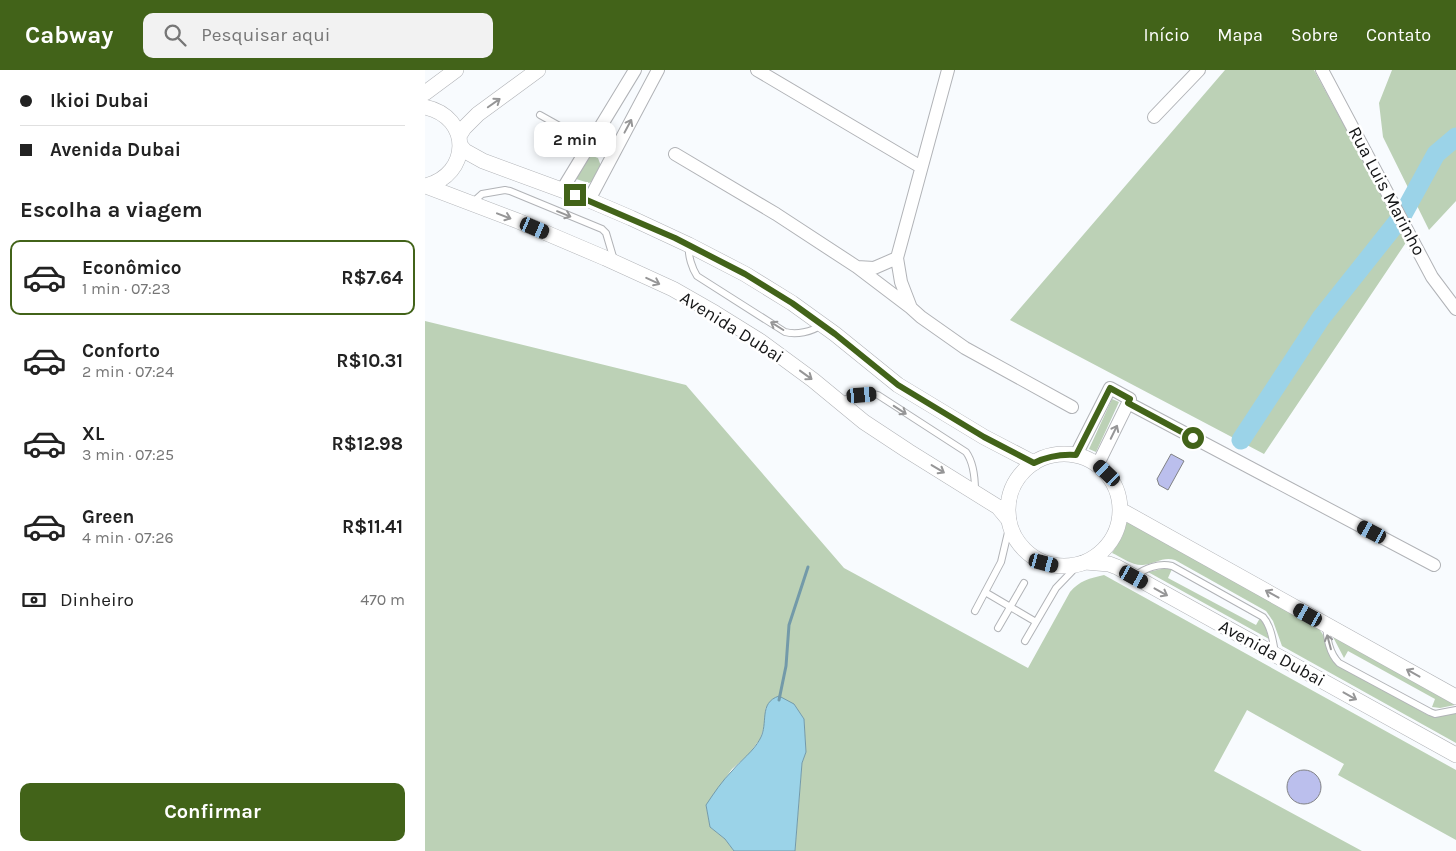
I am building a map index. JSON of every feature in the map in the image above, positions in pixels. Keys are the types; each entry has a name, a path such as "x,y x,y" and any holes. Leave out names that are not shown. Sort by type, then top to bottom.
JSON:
{"street":[{"path":"425,93 455,70"},
{"name":"Avenida Dubai","path":"425,186 439,182 450,173 457,161 459,140 464,128 479,114 538,70"},
{"path":"589,200 658,70"},
{"path":"757,70 921,167"},
{"path":"911,308 901,282 897,258 948,70"},
{"path":"1154,117 1199,70"},
{"name":"Rua Luis Marinho","path":"1322,70 1432,277 1456,309"},
{"path":"562,190 631,71"},
{"path":"425,107 445,115 454,125 465,151 483,160 589,200 689,245 745,274 792,303 821,324 898,385 984,437 1034,463"},
{"path":"675,154 776,214 857,267 938,330 965,348 1072,407"},
{"name":"Avenida Dubai","path":"425,186 518,221 615,263 673,289 715,313 760,341 864,422 999,507 1009,521 1017,542 1034,558 1055,566 1070,566 1083,563 1109,564 1456,755"},
{"path":"857,267 874,268 897,258"},
{"path":"1076,455 1110,388 1130,399 1098,464"},
{"path":"1128,403 1434,565"},
{"name":"Avenida Dubai","path":"1009,521 1008,503 1013,488 1025,470 1034,463 1047,457 1061,454 1076,455 1098,464 1115,484 1121,511 1115,535 1108,545 1097,555 1083,563"},
{"path":"1121,511 1456,697"}],"lane":[{"path":"540,115 590,143"},
{"path":"471,204 482,194 505,190 602,229 606,234 615,263"},
{"path":"689,245 688,252 697,276 785,332 813,330 821,324"},
{"path":"841,403 850,396 878,395 965,452 969,457 973,470 975,492"},
{"path":"975,611 1001,562 1009,521"},
{"path":"1025,641 1056,588 1083,563"},
{"path":"1134,577 1144,569 1172,566 1263,617 1267,621 1276,655"},
{"path":"999,628 1024,583"},
{"path":"985,592 1036,622"},
{"path":"1325,624 1334,659 1339,663 1435,714 1456,710"}],"green space":[{"path":"1225,70 1314,70 1407,241 1264,454 1010,320"},
{"path":"1392,70 1456,70 1456,201 1429,230 1383,137 1379,103"},
{"path":"590,155 598,158 601,166 589,183 576,179"},
{"path":"425,321 686,385 844,568 1028,668 1070,592 1085,580 1104,575 1456,770 1456,840 1338,775 1344,764 1247,710 1214,771 1362,851 795,851 802,763 806,752 804,719 794,704 766,707 764,727 760,739 749,754 732,769 706,805 710,827 725,839 734,851 425,851"},
{"path":"1112,399 1119,402 1096,452 1089,449"},
{"path":"1127,521 1319,629 1331,656 1337,664 1426,714 1456,712 1456,743 1282,646 1273,621 1266,611 1175,560 1167,559 1139,565 1112,553 1122,537"},
{"path":"1166,568 1172,569 1168,578 1256,625 1260,618 1264,622 1269,639 1148,572"},
{"path":"1333,637 1455,705 1440,708 1432,707 1435,699 1348,651 1344,658"}],"water":[{"path":"779,696 794,704 804,719 806,752 802,763 795,851 734,851 725,839 710,827 706,805 735,767 757,744 763,733 768,703"}],"building":[{"path":"1171,454 1184,461 1168,490 1159,485 1157,479"},
{"path":"1304,770 1311,771 1316,775 1320,780 1320,794 1316,799 1311,803 1304,804 1297,803 1292,799 1288,794 1287,787 1288,780 1292,775 1297,771"}],"waterway":[{"path":"1241,440 1321,318 1402,216 1436,154 1456,137"},
{"path":"779,700 786,666 789,625 808,567"}],"route":[{"path":"575,195 675,238 745,274 792,303 835,334 898,385 984,437 1034,463 1047,457 1061,454 1076,455 1110,388 1130,399 1128,403 1193,438"}]}
